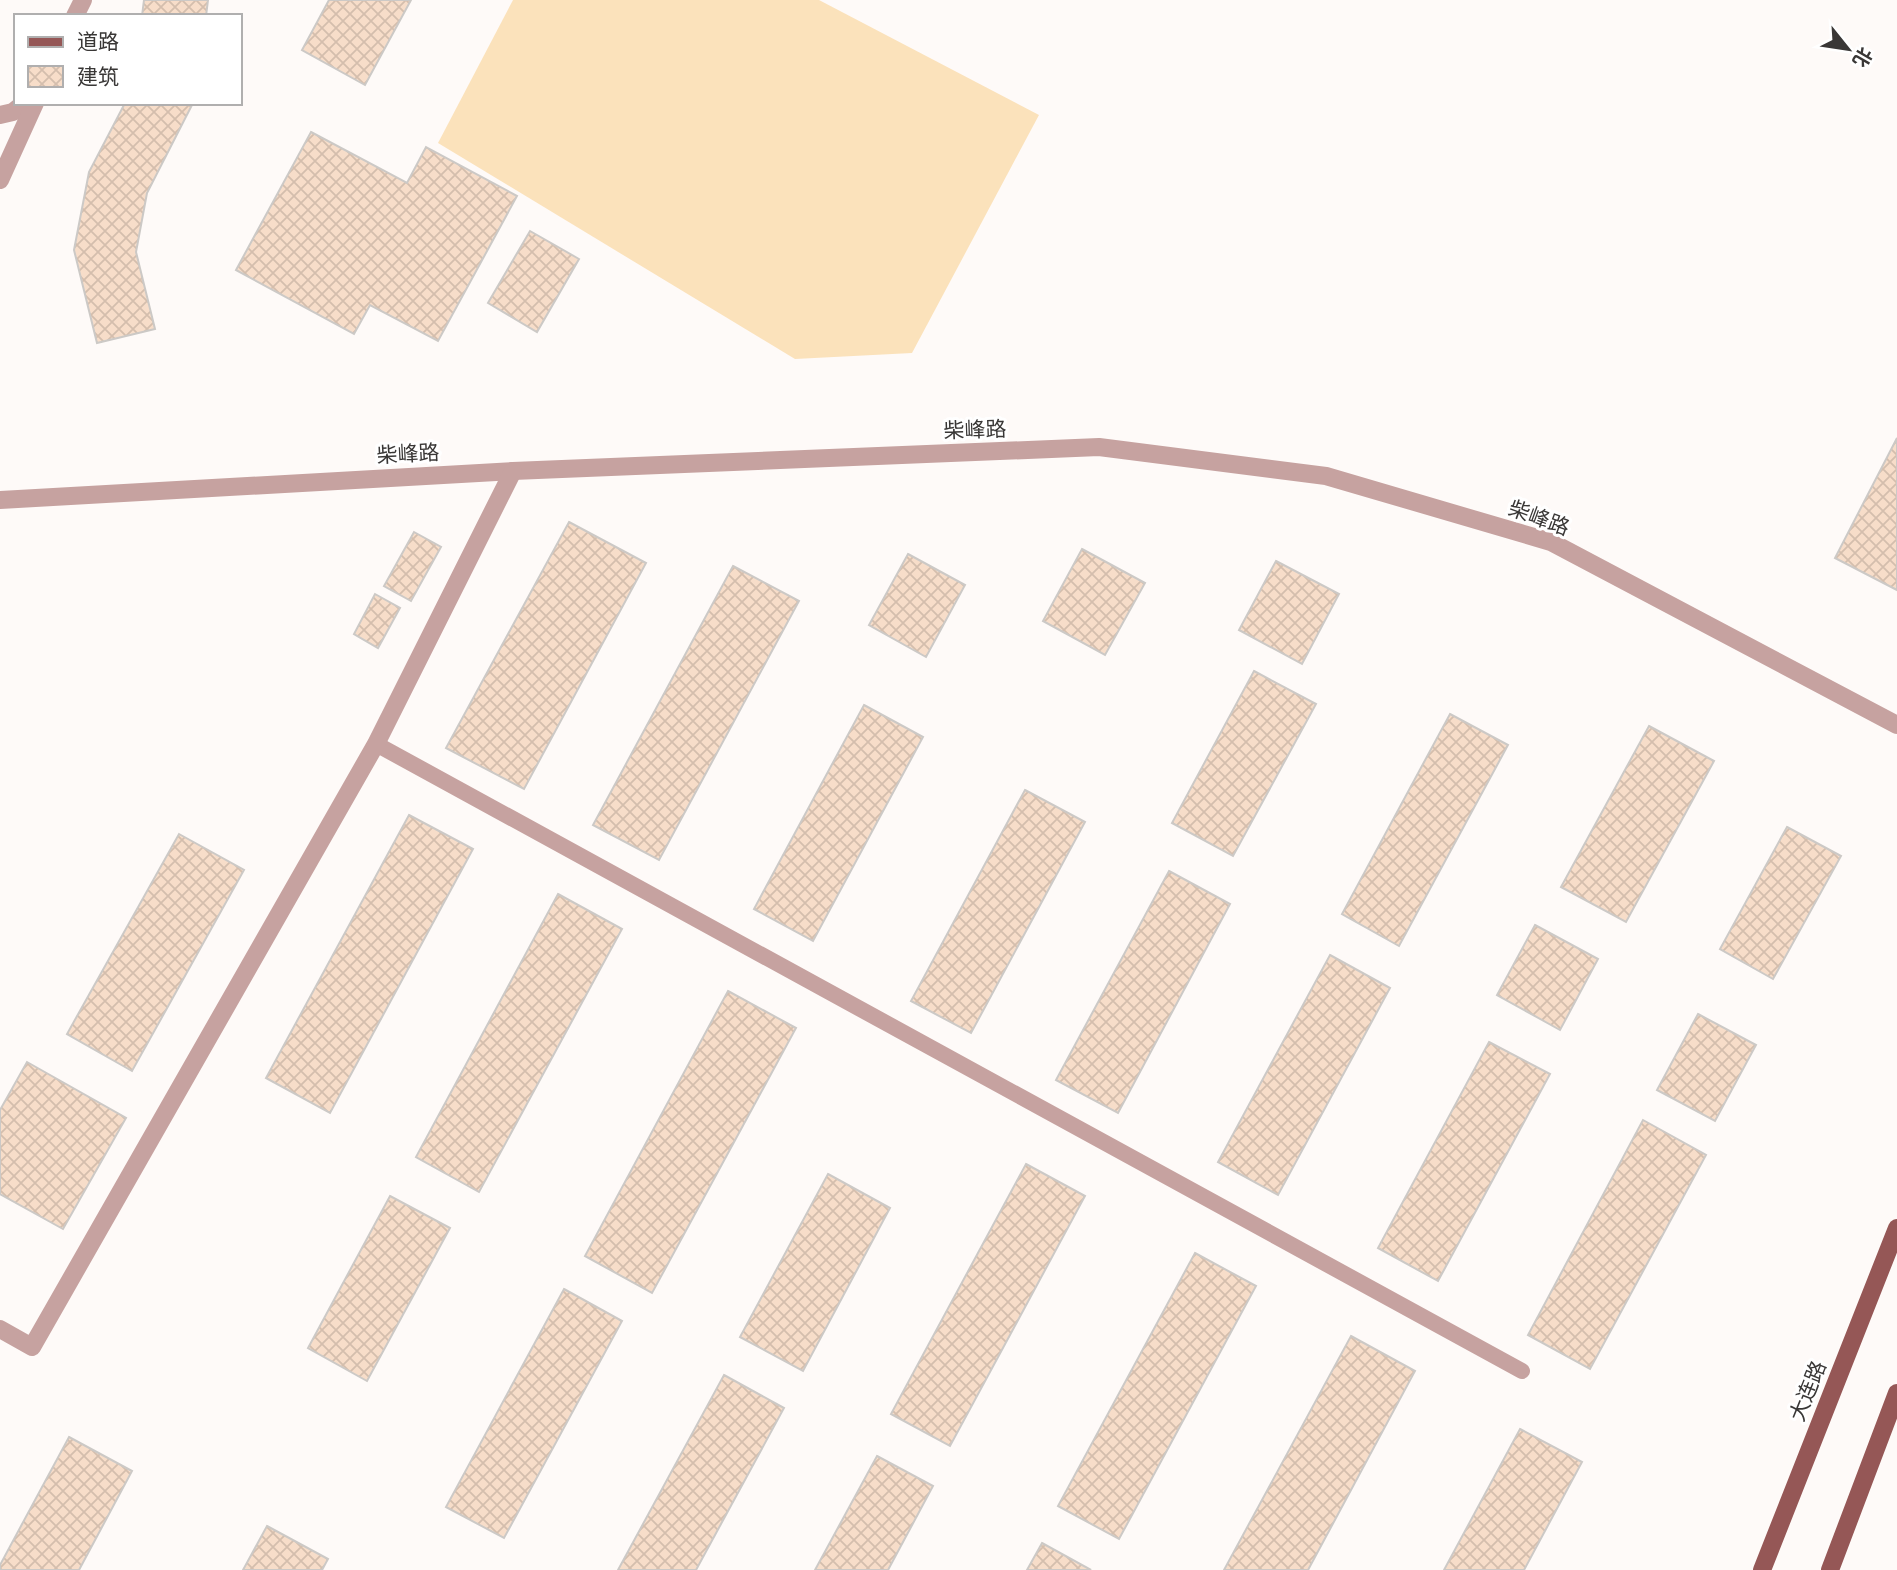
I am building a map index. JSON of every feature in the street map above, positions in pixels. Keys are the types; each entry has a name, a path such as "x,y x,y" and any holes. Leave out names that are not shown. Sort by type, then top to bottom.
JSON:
{"main road":[{"name":"大连路","path":"1762,1570 1897,1228"},
{"path":"1830,1570 1897,1394"}],"street":[{"path":"0,115 13,112 22,105"},
{"path":"0,180 34,105"},
{"name":"柴峰路","path":"0,500 513,471 1099,447 1326,476 1551,542 1897,725"},
{"path":"0,1329 32,1347 376,744 513,471"}],"lane":[{"path":"376,744 1522,1371"}],"shaded area":[{"path":"513,0 819,0 1039,115 912,353 795,359 438,143"}],"building":[{"path":"144,0 208,0 206,14 142,14"},
{"path":"329,0 411,0 365,85 302,50"},
{"path":"124,105 192,105 147,193 136,252 155,329 97,343 74,250 89,172"},
{"path":"311,132 407,183 426,147 517,196 438,341 370,305 354,334 236,270"},
{"path":"530,231 579,259 537,332 488,303"},
{"path":"1897,438 1897,590 1835,558"},
{"path":"569,522 646,563 524,789 446,748"},
{"path":"414,532 441,547 411,601 384,586"},
{"path":"1082,549 1145,583 1105,655 1043,621"},
{"path":"908,554 965,585 926,657 869,625"},
{"path":"1276,561 1339,594 1302,664 1239,630"},
{"path":"733,566 799,601 659,860 593,825"},
{"path":"375,594 400,608 378,648 354,634"},
{"path":"1254,671 1316,704 1233,856 1172,823"},
{"path":"864,705 923,737 813,941 754,909"},
{"path":"1450,714 1508,745 1399,946 1342,914"},
{"path":"1649,726 1714,761 1626,922 1561,887"},
{"path":"1025,790 1085,822 971,1033 911,1001"},
{"path":"409,815 473,849 330,1113 266,1078"},
{"path":"1787,827 1841,856 1773,979 1720,949"},
{"path":"179,834 244,870 132,1071 67,1034"},
{"path":"1169,871 1230,904 1118,1113 1056,1080"},
{"path":"558,894 622,929 479,1192 416,1157"},
{"path":"1535,925 1598,959 1560,1030 1497,995"},
{"path":"1330,955 1390,988 1278,1195 1218,1162"},
{"path":"728,991 796,1028 652,1293 585,1256"},
{"path":"1698,1014 1756,1045 1715,1121 1657,1090"},
{"path":"1489,1042 1550,1074 1438,1281 1378,1248"},
{"path":"27,1062 126,1118 63,1229 0,1194 0,1110"},
{"path":"1643,1120 1706,1155 1590,1369 1528,1335"},
{"path":"1026,1164 1085,1196 950,1446 891,1414"},
{"path":"828,1174 890,1208 803,1371 740,1337"},
{"path":"390,1196 450,1228 367,1381 308,1348"},
{"path":"1195,1253 1256,1286 1119,1539 1058,1506"},
{"path":"564,1289 622,1321 504,1538 446,1507"},
{"path":"1351,1336 1415,1371 1308,1570 1224,1570"},
{"path":"724,1375 784,1408 696,1570 618,1570"},
{"path":"1520,1429 1582,1462 1524,1570 1444,1570"},
{"path":"69,1437 132,1471 79,1570 0,1570 0,1565"},
{"path":"877,1456 933,1486 888,1570 815,1570"},
{"path":"267,1526 328,1559 322,1570 243,1570"},
{"path":"1042,1543 1091,1570 1027,1570"}]}
